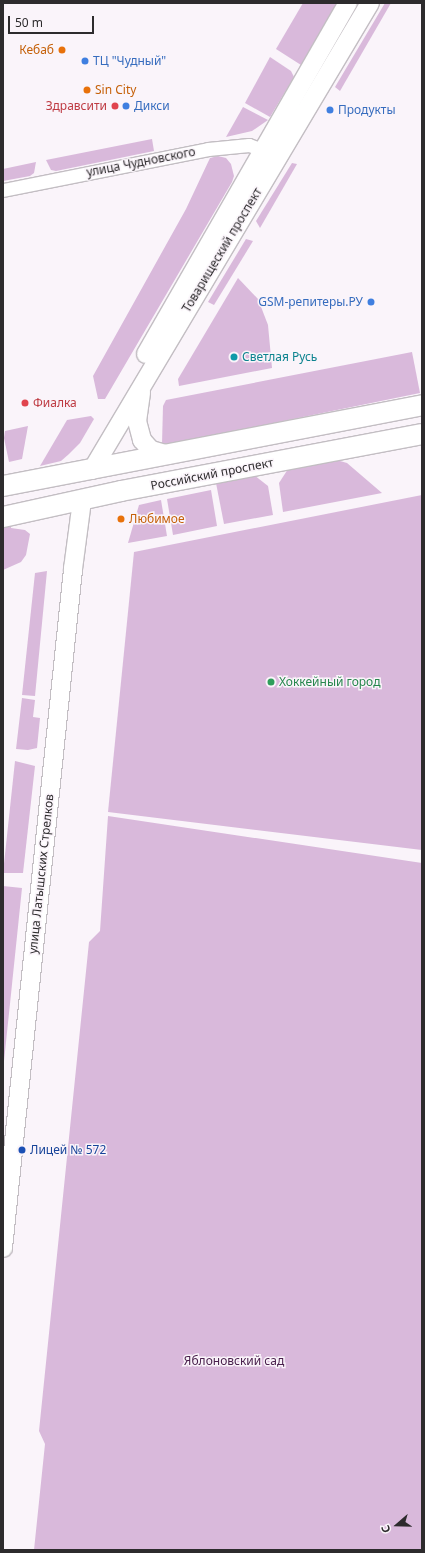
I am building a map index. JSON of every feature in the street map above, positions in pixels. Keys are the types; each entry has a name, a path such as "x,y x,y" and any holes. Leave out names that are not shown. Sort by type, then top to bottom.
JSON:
{"main road":[{"path":"3,486 83,472 422,405"},
{"name":"Российский проспект","path":"3,516 422,434"},
{"name":"улица Латышских Стрелков","path":"77,502 83,472"}],"street":[{"name":"Товарищеский проспект","path":"83,472 143,383 270,152 348,3"},
{"name":"Товарищеский проспект","path":"83,472 118,404 270,152 370,3"},
{"name":"улица Чудновского","path":"3,190 208,149 249,145 270,152"},
{"path":"143,383 138,410 139,430 151,450 168,455"},
{"name":"улица Латышских Стрелков","path":"3,1154 77,502"},
{"name":"улица Латышских Стрелков","path":"3,1248 73,563 77,502"}],"green space":[{"path":"303,3 337,3 301,65 276,49"},
{"path":"385,3 391,3 340,91 335,87"},
{"path":"270,57 291,71 294,77 270,117 245,103"},
{"path":"243,107 268,120 252,131 226,137"},
{"path":"152,139 154,151 56,171 51,170 46,160"},
{"path":"218,156 226,158 231,164 234,176 232,182 105,399 98,399 93,376 186,209 210,158"},
{"path":"36,162 34,173 30,176 3,181 3,169"},
{"path":"292,163 297,164 260,228 256,221"},
{"path":"246,239 253,241 214,305 208,302"},
{"path":"238,278 258,299 268,325 272,368 179,386 178,379"},
{"path":"412,352 420,393 176,443 162,444 163,406 166,400"},
{"path":"91,416 94,419 80,443 69,454 61,461 40,466 67,420"},
{"path":"28,426 22,459 9,462 4,438 5,431"},
{"path":"333,459 347,463 382,493 283,512 279,483 288,469"},
{"path":"254,475 268,486 273,515 224,524 216,483"},
{"path":"211,490 217,526 173,535 167,499"},
{"name":"Хоккейный город","path":"422,495 422,850 108,812 134,552"},
{"path":"161,500 167,536 128,543 139,505"},
{"path":"11,524 11,528 25,530 30,534 26,555 21,562 3,570 3,526"},
{"path":"47,571 35,696 22,695 35,573"},
{"path":"22,698 35,700 33,717 40,718 37,748 28,750 16,749"},
{"path":"15,761 35,766 23,873 3,873"},
{"name":"Яблоновский сад","path":"108,816 422,863 422,1550 34,1550 45,1444 39,1431 89,942 100,931"},
{"path":"3,886 22,888 3,1071"}],"place":[{"name":"Кебаб","path":"62,50"},
{"name":"ТЦ \"Чудный\"","path":"85,61"},
{"name":"Sin City","path":"87,90"},
{"name":"Здравсити","path":"115,106"},
{"name":"Дикси","path":"126,106"},
{"name":"Продукты","path":"330,110"},
{"name":"GSM-репитеры.РУ","path":"371,302"},
{"name":"Светлая Русь","path":"234,357"},
{"name":"Фиалка","path":"25,403"},
{"name":"Любимое","path":"121,519"},
{"name":"Хоккейный город","path":"271,682"},
{"name":"Лицей № 572","path":"22,1150"}]}
